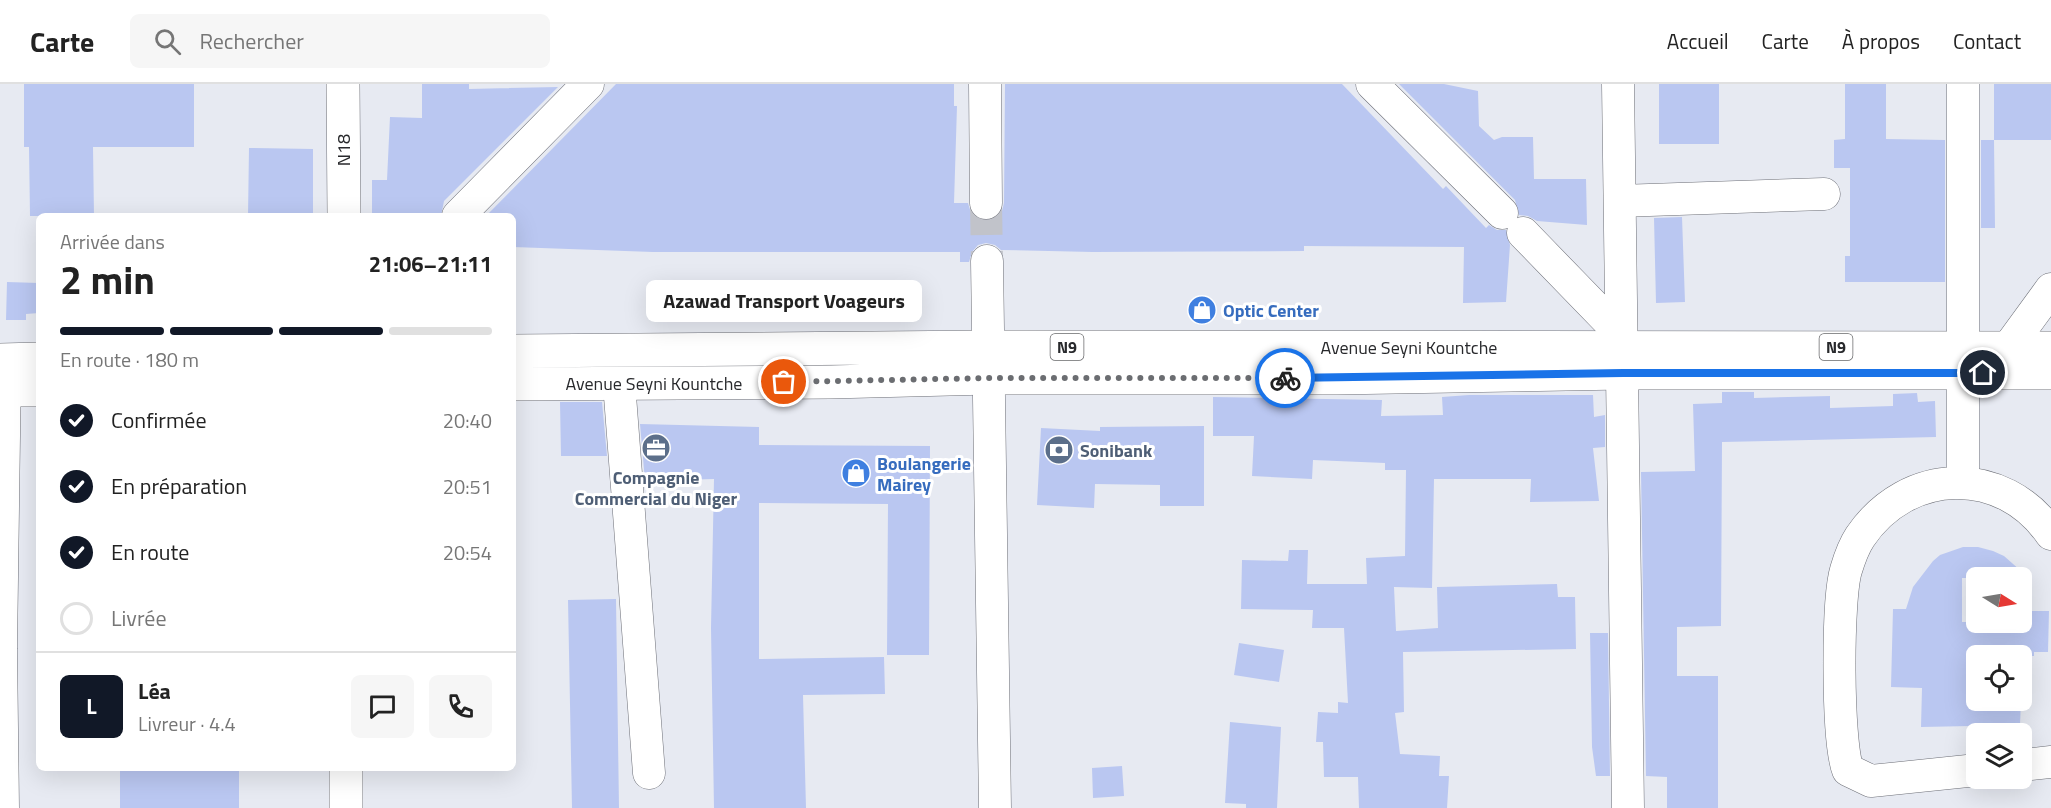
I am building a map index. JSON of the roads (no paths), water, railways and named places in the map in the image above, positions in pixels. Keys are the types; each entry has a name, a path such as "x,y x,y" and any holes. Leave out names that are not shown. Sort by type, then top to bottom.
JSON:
{"main road":[{"name":"N18","path":"343,84 344,213"},
{"name":"N9","path":"2005,361 2051,348"},
{"name":"Avenue Seyni Kountche","path":"516,351 988,362 1337,378 1628,356"},
{"name":"N9","path":"1628,356 2005,361 2051,373"},
{"path":"3,375 36,360"},
{"name":"Avenue Seyni Kountche","path":"516,387 620,383 831,382 988,362"},
{"path":"3,375 36,389"},
{"path":"346,771 346,808"}],"street":[{"path":"461,213 588,84"},
{"path":"985,84 986,203"},
{"path":"1372,84 1512,223 1628,356"},
{"path":"1618,84 1620,201 1628,356 1628,808"},
{"path":"1963,84 1964,482"},
{"path":"1620,201 1824,194"},
{"path":"987,261 995,808"},
{"path":"2005,361 2051,289"},
{"path":"3,375 1,649 3,808"},
{"path":"620,383 649,772"},
{"path":"1966,771 1871,780 1848,770 1844,758 1841,724 1845,572 1859,537 1887,507 1923,488 1964,482 2004,492 2039,516 2051,534"},
{"path":"2032,764 2051,762"}],"tunnel":[{"path":"986,203 987,261"}],"place":[{"name":"Optic Center","path":"1202,310"},
{"name":"Azawad Transport Voageurs","path":"784,382"},
{"name":"Compagnie Commercial du Niger","path":"656,448"},
{"name":"Sonibank","path":"1059,450"},
{"name":"Boulangerie Mairey","path":"856,473"}]}
